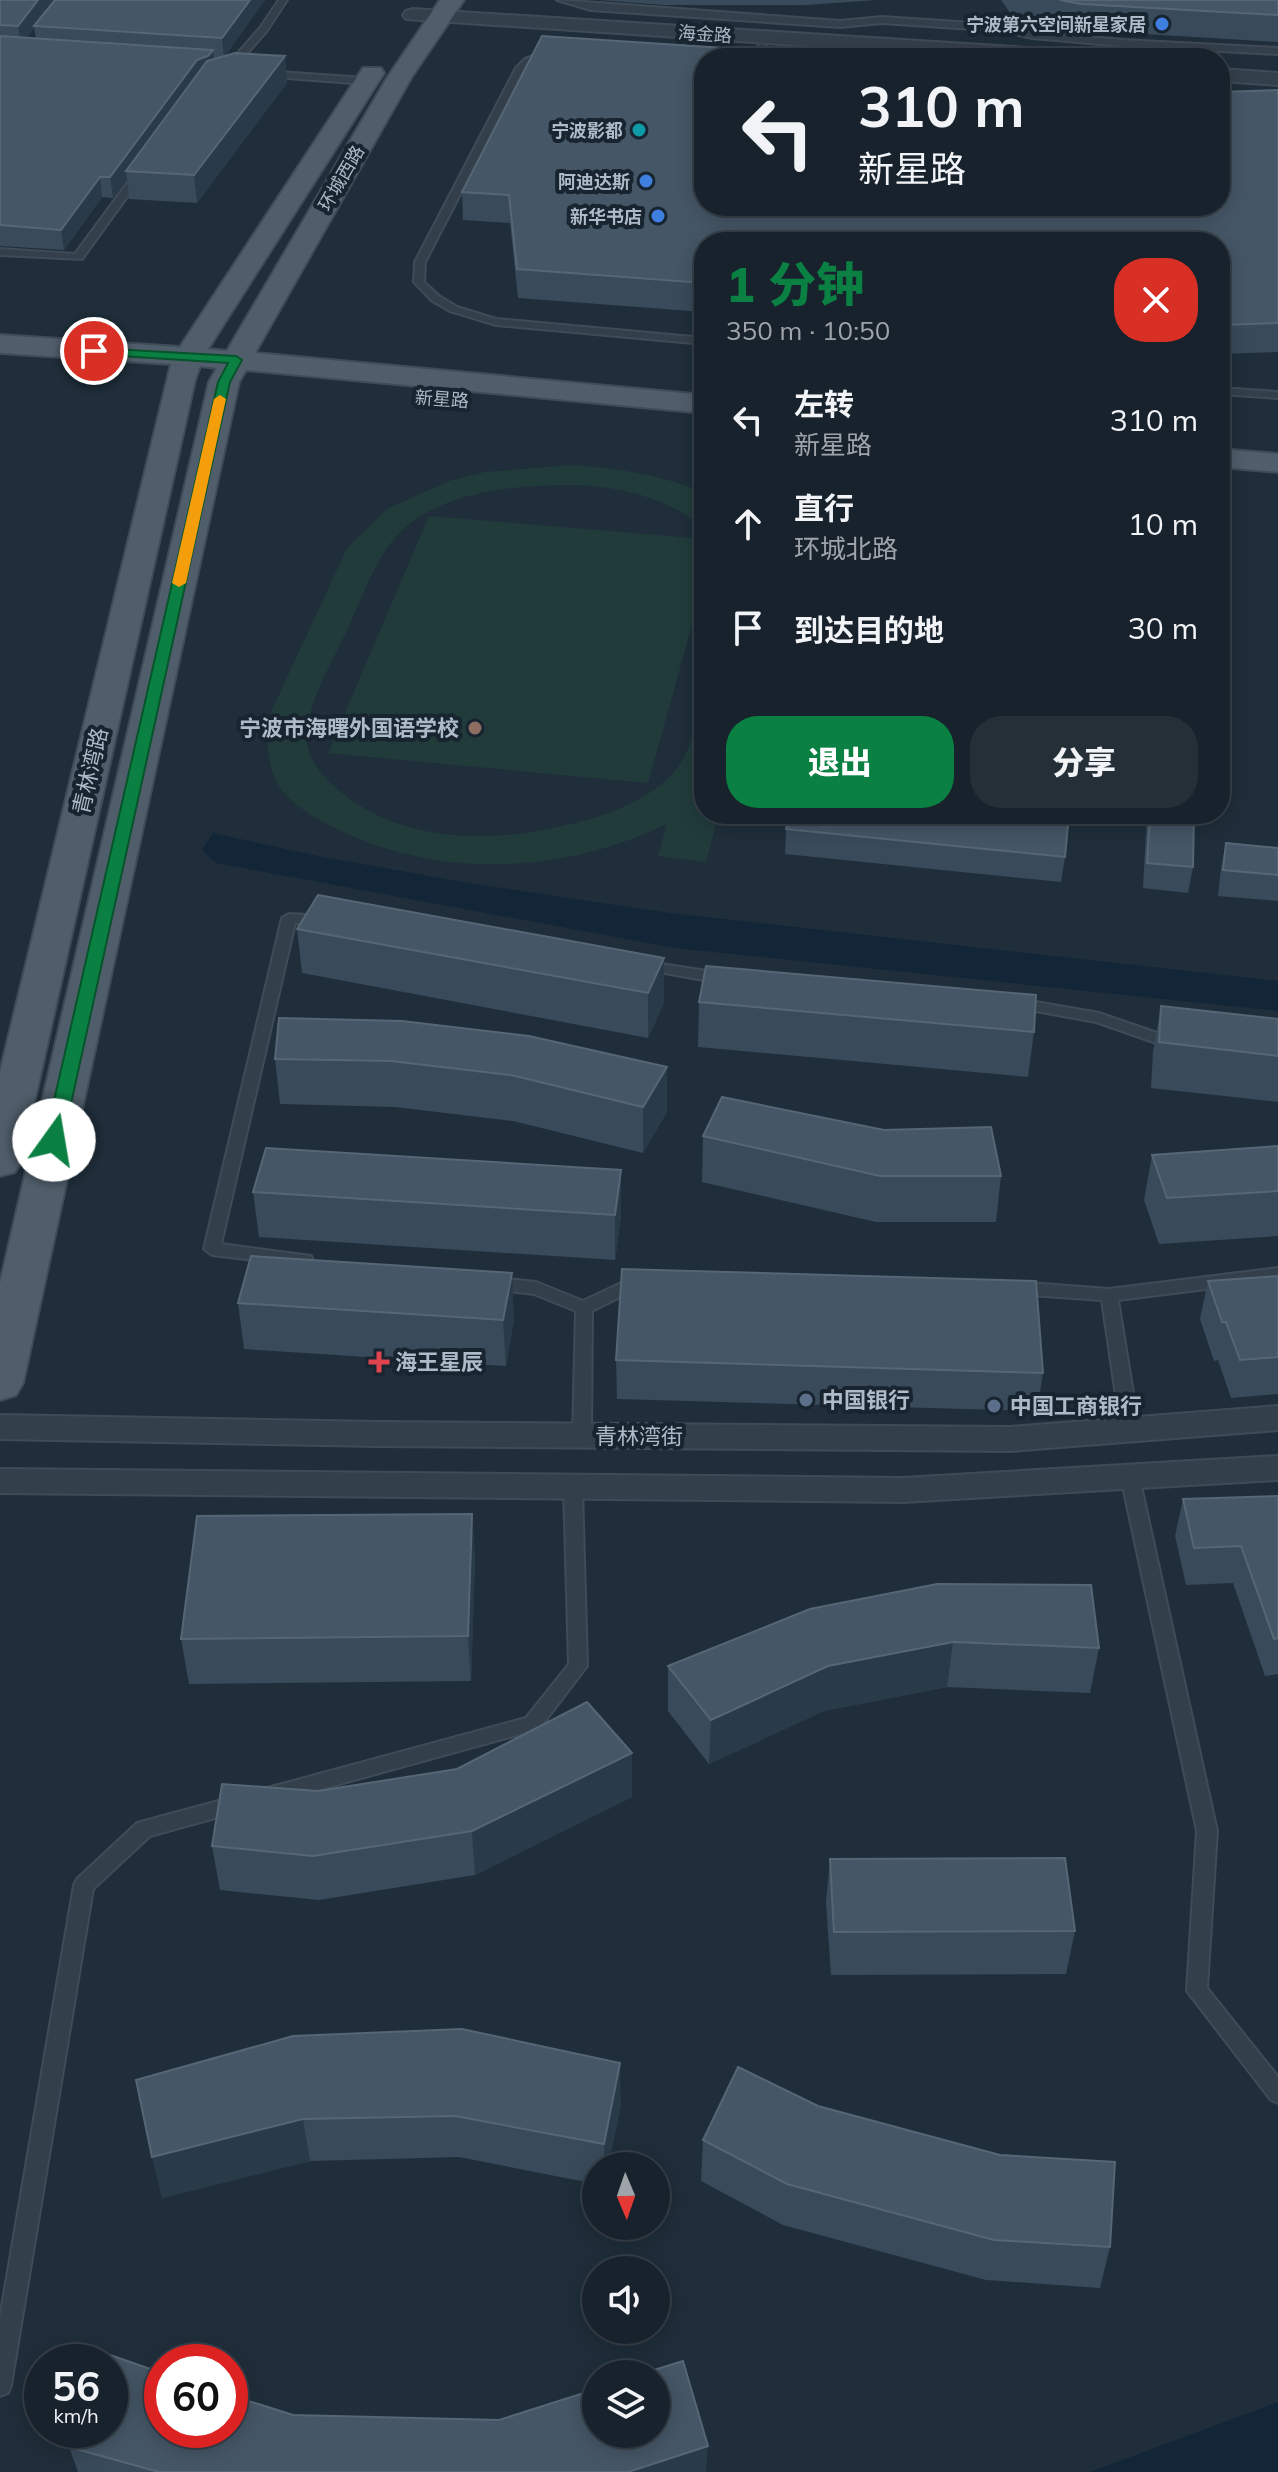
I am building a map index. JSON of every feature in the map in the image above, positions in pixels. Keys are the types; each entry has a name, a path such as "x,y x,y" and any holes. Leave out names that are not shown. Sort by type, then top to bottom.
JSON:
{"main road":[{"name":"青林湾路","path":"0,1162 184,369 366,81 428,13"},
{"name":"环城西路","path":"230,371 399,78 428,13"},
{"path":"0,344 184,369"},
{"path":"0,366 184,369"},
{"name":"新星路","path":"184,369 694,403"},
{"name":"青林湾路","path":"0,1383 230,371"},
{"name":"新星路","path":"230,371 694,418"},
{"path":"1230,444 1278,447"},
{"path":"1230,459 1278,463"}],"street":[{"name":"海金路","path":"428,13 791,48"},
{"path":"1230,67 1278,70"},
{"path":"1230,76 1278,79"},
{"name":"青林湾街","path":"0,1427 1010,1439 1278,1418"},
{"path":"0,1481 903,1490 1278,1468"}],"lane":[{"path":"233,64 263,30 283,0"},
{"path":"561,0 591,7 840,24 882,20 1003,28 1032,35 1123,43 1220,48"},
{"path":"761,47 776,20"},
{"path":"1230,49 1278,51"},
{"path":"563,52 538,56 521,68 420,262 419,282 432,299 467,315 496,322 694,340"},
{"path":"218,63 233,64"},
{"path":"228,76 239,73 233,64"},
{"path":"255,74 366,81"},
{"path":"0,252 78,257 151,158"},
{"path":"1230,392 1278,395"},
{"path":"320,1262 212,1249 289,918 346,921"},
{"path":"627,965 656,965 741,982"},
{"path":"992,999 1099,1018 1165,1041 1197,1037"},
{"path":"992,1287 1109,1295 1278,1274"},
{"path":"584,1308 638,1280 654,1280"},
{"path":"474,1281 536,1288 584,1308"},
{"path":"1109,1295 1130,1430"},
{"path":"582,1435 584,1308"},
{"path":"1130,1477 1207,1831 1197,1991 1278,2093"},
{"path":"0,2385 84,1885 144,1829 532,1724 578,1666 573,1488"}],"green space":[{"path":"572,465 656,477 694,489 694,521 673,508 638,494 581,485 487,492 451,502 417,518 384,552 322,681 308,727 307,742 313,761 335,787 358,805 384,818 440,834 500,836 577,823 635,801 669,778 690,744 694,727 694,824 716,824 706,862 658,856 667,824 627,841 543,861 457,863 414,856 373,844 333,827 298,806 277,782 268,752 271,712 347,548 387,509 449,481 485,472"},
{"path":"429,516 694,538 694,618 648,783 328,753"}],"water":[{"path":"213,833 322,857 481,885 670,913 1278,981 1278,1011 675,948 216,863 202,850"},
{"path":"1278,2402 1278,2472 1090,2472"}],"building":[{"path":"0,0 38,0 18,26 0,25"},
{"path":"55,0 250,0 222,38 34,26"},
{"path":"1060,0 1278,0 1278,15 1081,4"},
{"path":"0,36 213,50 208,56 197,60 110,177 100,177 61,230 0,225"},
{"path":"542,36 724,48 694,48 694,216 1230,216 1230,92 1278,90 1278,323 1230,325 1230,232 694,232 694,282 517,269 509,195 462,192"},
{"path":"235,53 285,56 194,175 126,171 207,61"},
{"path":"787,824 1068,824 1065,857 786,829"},
{"path":"1149,824 1194,824 1193,867 1147,863"},
{"path":"1226,843 1278,848 1278,875 1223,870"},
{"path":"318,895 664,958 648,993 297,929"},
{"path":"706,966 1036,995 1034,1032 699,1002"},
{"path":"1161,1006 1278,1019 1278,1056 1159,1042"},
{"path":"279,1018 402,1021 529,1036 667,1067 643,1107 511,1075 391,1061 275,1059"},
{"path":"722,1097 884,1130 991,1127 1001,1176 880,1176 703,1136"},
{"path":"1278,1146 1278,1191 1167,1198 1152,1155"},
{"path":"266,1148 621,1170 615,1215 253,1192"},
{"path":"251,1256 512,1273 503,1320 238,1303"},
{"path":"622,1269 1036,1281 1043,1373 616,1360"},
{"path":"1278,1276 1278,1357 1240,1360 1226,1322 1222,1322 1208,1281"},
{"path":"1278,1496 1278,1638 1274,1639 1241,1546 1194,1548 1183,1499"},
{"path":"472,1514 468,1636 181,1639 197,1516"},
{"path":"937,1584 1091,1585 1099,1648 953,1642 828,1666 711,1720 668,1666 810,1609"},
{"path":"587,1702 632,1753 472,1831 313,1856 212,1846 222,1784 318,1791 457,1769"},
{"path":"1065,1858 1075,1931 834,1932 830,1859"},
{"path":"462,2029 620,2063 604,2144 455,2116 303,2119 152,2157 136,2080 293,2036"},
{"path":"738,2067 818,2106 1000,2155 1115,2162 1110,2247 994,2240 787,2184 703,2140"},
{"path":"128,2361 144,2367 144,2448 248,2448 248,2401 293,2415 499,2420 582,2393 582,2448 670,2448 670,2365 683,2361 708,2446 628,2472 159,2472 73,2448 128,2448"}],"slow traffic":[{"path":"179,583 220,399"}],"place":[{"name":"宁波第六空间新星家居","path":"1162,24"},
{"name":"宁波影都","path":"639,130"},
{"name":"阿迪达斯","path":"646,181"},
{"name":"新华书店","path":"658,216"},
{"name":"宁波市海曙外国语学校","path":"475,728"},
{"name":"海王星辰","path":"379,1362"},
{"name":"中国银行","path":"806,1400"},
{"name":"中国工商银行","path":"994,1406"}],"route":[{"path":"54,1140 224,382 236,360 94,351"}]}
